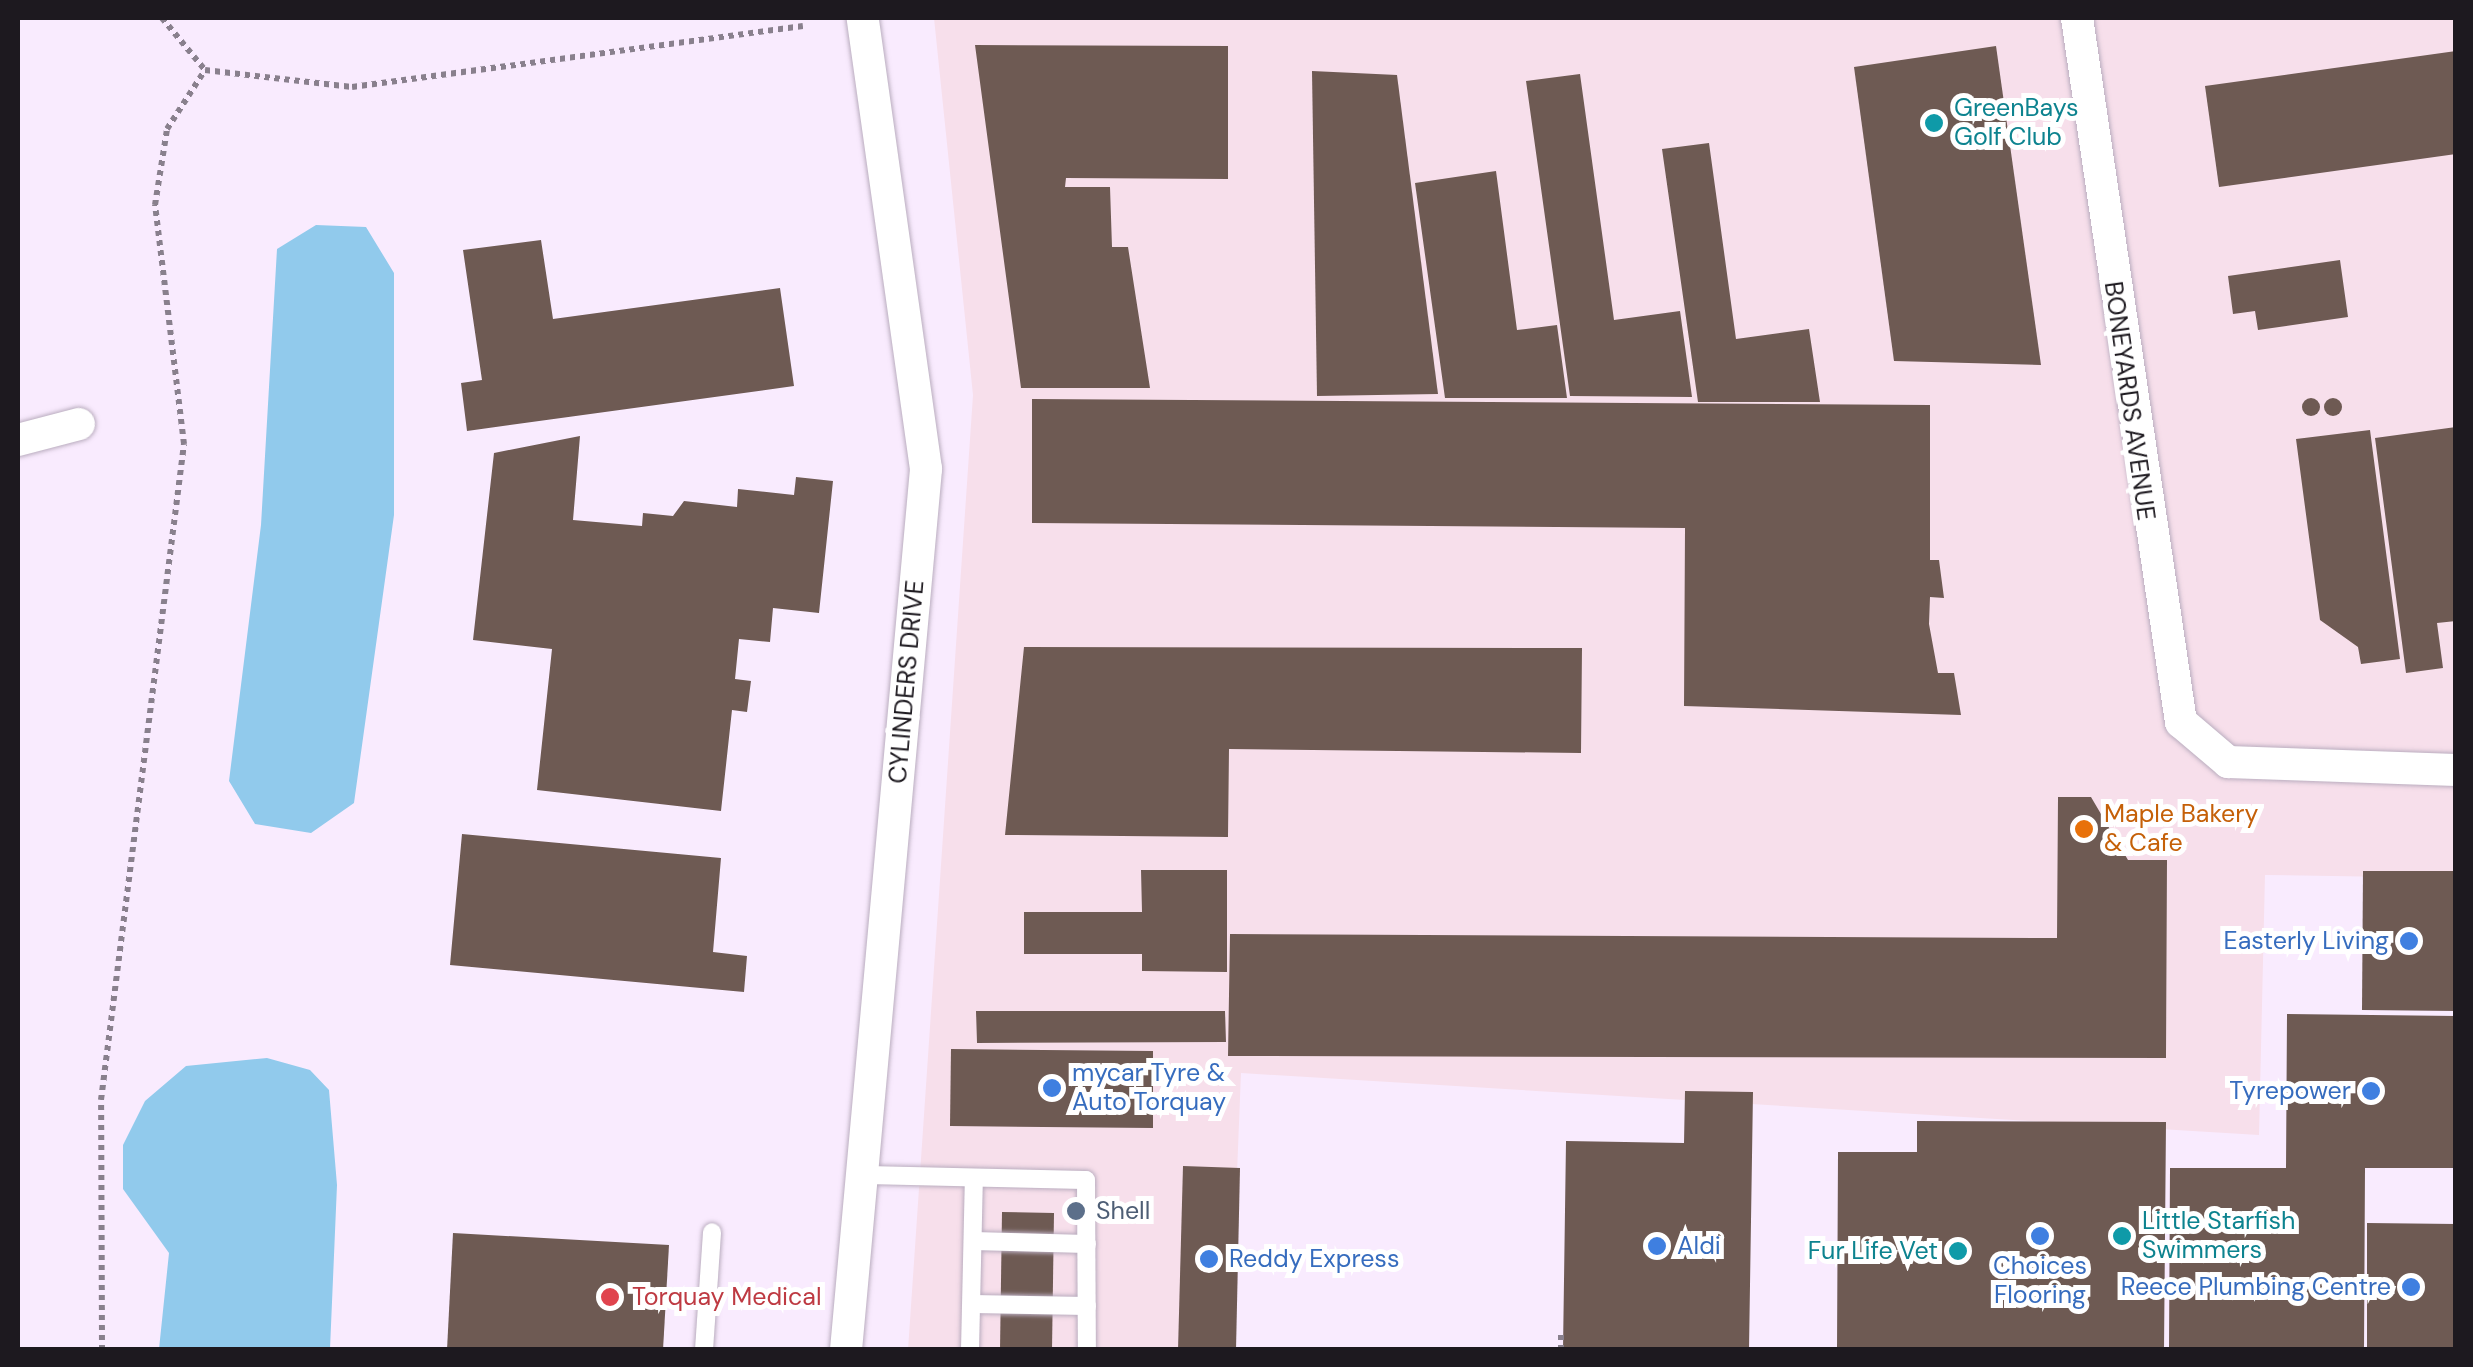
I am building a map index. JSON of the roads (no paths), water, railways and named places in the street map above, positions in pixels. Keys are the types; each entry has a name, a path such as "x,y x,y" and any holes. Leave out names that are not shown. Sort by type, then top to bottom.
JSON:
{"street":[{"name":"CYLINDERS DRIVE","path":"846,1350 865,1175 926,469 864,18"},
{"name":"BONEYARDS AVENUE","path":"2077,18 2167,676 2181,722 2228,762 2456,770"},
{"path":"18,440 78,424"}],"lane":[{"path":"865,1175 1086,1180 1087,1350"},
{"path":"970,1350 974,1178"},
{"path":"704,1350 712,1232"},
{"path":"973,1241 1087,1244"},
{"path":"972,1304 1087,1306"}],"water":[{"path":"316,225 366,227 394,273 394,515 354,803 311,833 255,824 229,781 261,525 277,249"},
{"path":"267,1058 310,1070 329,1090 337,1185 330,1349 159,1349 169,1253 123,1189 123,1145 145,1101 186,1066"}],"place":[{"name":"GreenBays Golf Club","path":"1934,123"},
{"name":"Maple Bakery & Cafe","path":"2084,829"},
{"name":"Easterly Living","path":"2409,941"},
{"name":"mycar Tyre & Auto Torquay","path":"1052,1088"},
{"name":"Tyrepower","path":"2371,1091"},
{"name":"Shell","path":"1076,1211"},
{"name":"Choices Flooring","path":"2040,1236"},
{"name":"Little Starfish Swimmers","path":"2122,1236"},
{"name":"Aldi","path":"1657,1246"},
{"name":"Fur Life Vet","path":"1958,1251"},
{"name":"Reddy Express","path":"1209,1259"},
{"name":"Reece Plumbing Centre","path":"2411,1287"},
{"name":"Torquay Medical","path":"610,1297"}]}
